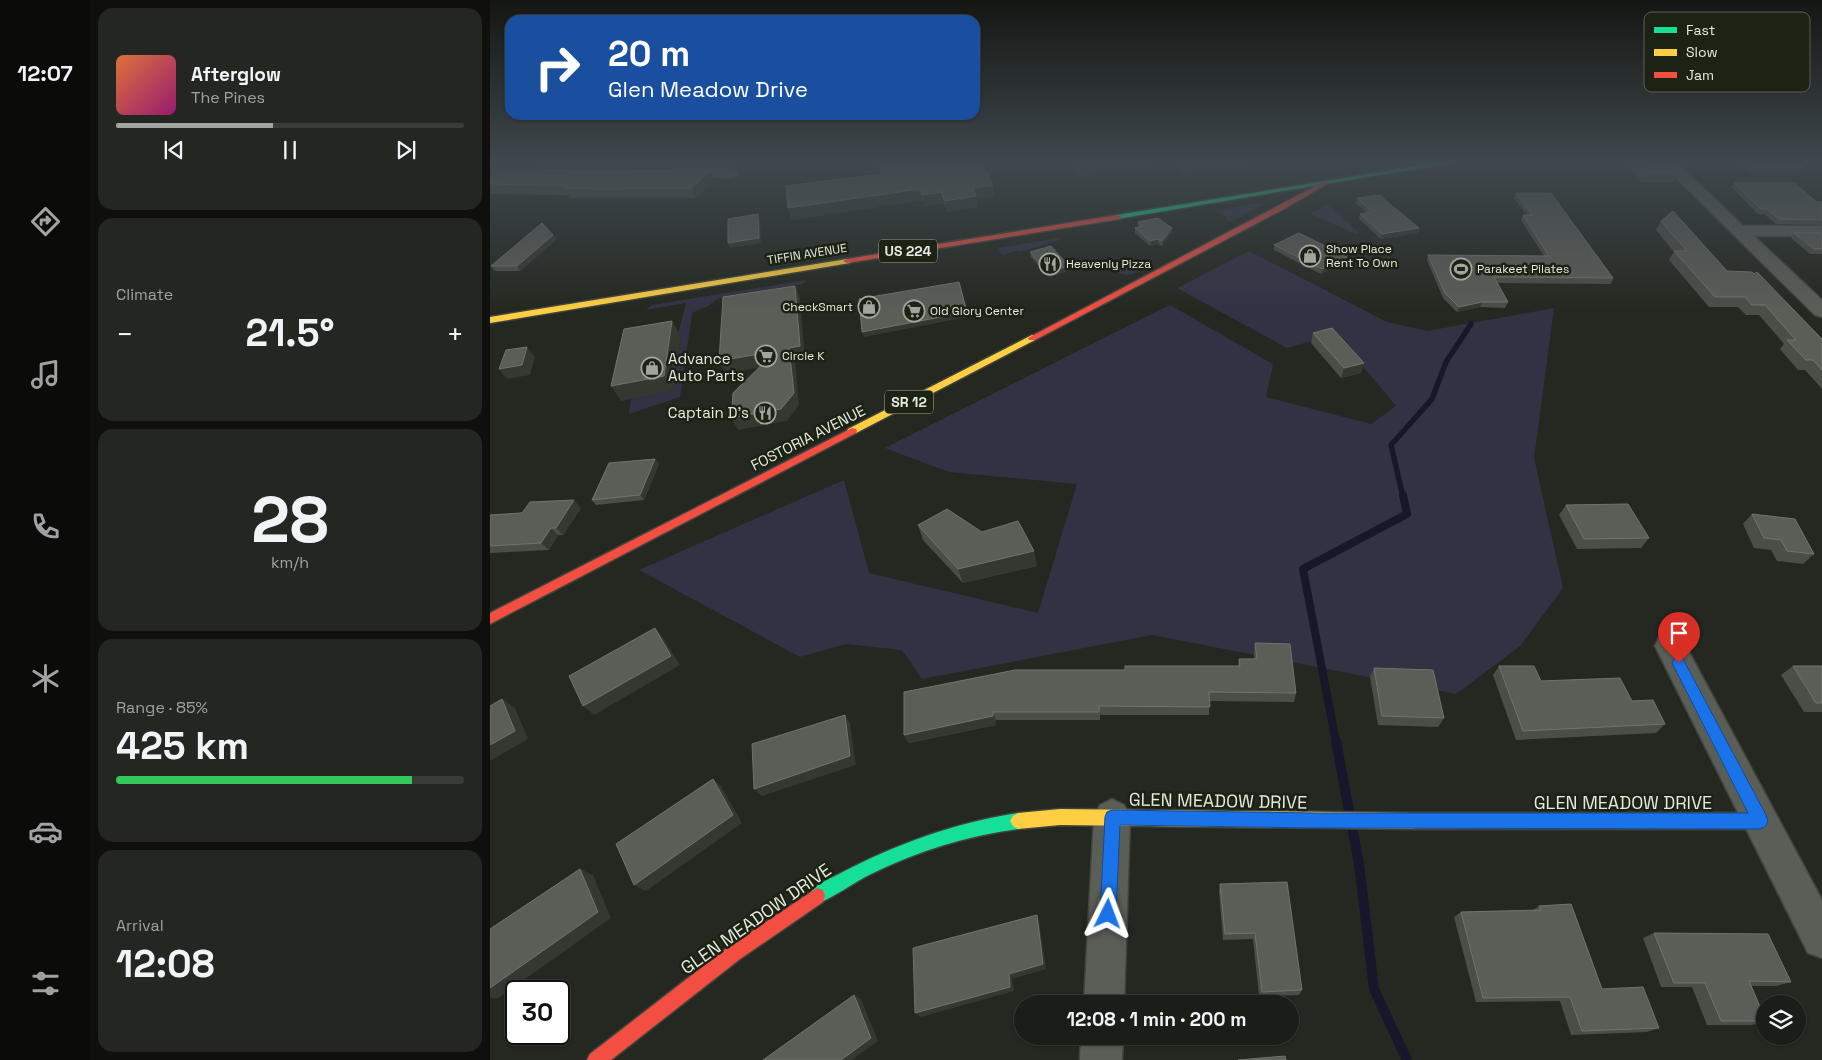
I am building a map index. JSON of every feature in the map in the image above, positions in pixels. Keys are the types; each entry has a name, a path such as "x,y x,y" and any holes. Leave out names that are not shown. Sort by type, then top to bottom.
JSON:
{"main road":[{"name":"TIFFIN AVENUE","path":"490,320 1147,211"},
{"name":"FOSTORIA AVENUE","path":"490,619 1275,211"},
{"name":"GLEN MEADOW DRIVE","path":"596,1060 734,953 807,902 854,873 924,844 970,830 1015,821 1060,817 1316,821 1760,821"}],"street":[{"path":"1719,211 1822,311"},
{"path":"1739,230 1822,230"},
{"path":"1670,646 1822,939"},
{"path":"1104,995 1112,817"},
{"path":"1101,1060 1102,1045"}],"shaded area":[{"path":"1216,211 1250,211 1231,222 1227,221 1226,217"},
{"path":"1315,211 1336,211 1358,232 1356,234 1310,214"},
{"path":"1058,238 1060,240 1020,252 1018,250 1002,255 998,248"},
{"path":"1249,251 1387,322 1427,331 1554,308 1534,458 1563,588 1520,646 1456,694 1152,635 922,679 902,650 846,644 800,657 639,570 844,480 869,573 1038,613 1077,484 949,472 885,448 1170,305 1273,364 1266,397 1371,424 1396,406 1336,334 1287,348 1177,288"},
{"path":"1145,262 1148,266 1132,274 1119,273 1115,270 1134,263"},
{"path":"806,280 803,284 720,298 694,312 692,314 680,397 629,414 631,399 673,391 681,336 678,335 686,303 646,310 652,305"}],"building":[{"path":"1399,211 1419,228 1382,234 1360,214"},
{"path":"1529,211 1564,211 1613,278 1494,277 1508,302 1482,302 1459,307 1445,293 1428,255 1549,256 1523,215 1532,215"},
{"path":"1673,211 1727,271 1752,272 1754,274 1757,272 1822,339 1822,370 1813,360 1806,360 1787,340 1796,340 1765,305 1752,305 1745,297 1715,297 1674,251 1687,251 1661,221"},
{"path":"1770,211 1822,211 1822,220 1779,219"},
{"path":"758,214 759,238 728,243 728,219"},
{"path":"1158,218 1172,228 1162,241 1158,239 1150,241 1135,228 1142,226 1138,222"},
{"path":"542,223 553,235 517,266 491,266"},
{"name":"Show Place Rent To Own","path":"1299,233 1347,257 1322,269 1274,245"},
{"path":"1794,233 1822,233 1822,249 1814,249"},
{"name":"Heavenly Pizza","path":"1051,246 1069,266 1048,272 1030,252"},
{"name":"Old Glory Center","path":"959,282 967,312 862,332 859,299"},
{"path":"795,286 800,346 789,348 794,393 781,409 731,418 733,393 776,351 719,361 723,297"},
{"path":"672,321 664,376 611,386 624,329"},
{"path":"1332,328 1364,363 1344,368 1313,333"},
{"path":"527,347 522,365 499,369 506,350"},
{"path":"655,459 640,495 592,500 609,463"},
{"path":"574,500 556,528 551,528 541,543 490,546 490,515 522,513 530,502"},
{"path":"1628,504 1649,538 1584,539 1566,505"},
{"path":"947,509 982,532 1018,521 1034,551 958,569 918,525"},
{"path":"1752,514 1795,519 1814,554 1787,551 1781,540 1764,538"},
{"path":"655,628 671,656 583,706 569,676"},
{"path":"1255,643 1290,644 1296,693 1209,692 1210,707 1099,706 1099,712 993,712 993,716 904,735 904,692 1015,670 1125,670 1125,666 1240,666 1239,659 1257,659"},
{"path":"1499,666 1534,666 1541,681 1620,678 1632,701 1653,700 1665,724 1523,731"},
{"path":"1793,666 1822,666 1822,703 1816,703"},
{"path":"1374,668 1433,670 1444,718 1382,716"},
{"path":"502,699 515,731 490,745 490,706"},
{"path":"845,715 850,756 754,789 752,744"},
{"path":"713,779 733,815 634,885 616,844"},
{"path":"580,869 598,912 490,988 490,929"},
{"path":"1287,882 1302,990 1262,992 1255,933 1225,934 1220,884"},
{"path":"1571,904 1602,989 1643,987 1659,1028 1582,1031 1570,997 1483,998 1461,912 1541,910 1539,906"},
{"path":"1037,915 1043,964 1009,974 1010,987 915,1013 913,948"},
{"path":"1654,933 1768,934 1791,982 1749,981 1756,997 1756,1021 1721,1021 1705,983 1674,983"},
{"path":"854,995 871,1038 841,1060 763,1060"},
{"path":"1285,1056 1286,1060 1238,1060"}],"waterway":[{"path":"1403,497 1391,445 1432,399 1446,362 1471,324"},
{"path":"1336,742 1303,569 1407,514 1403,495"},
{"path":"1336,741 1349,811"},
{"path":"1353,832 1359,864 1374,989 1407,1060"}],"traffic: fast":[{"path":"1117,217 1151,211"},
{"path":"817,896 864,869 914,847 965,831 1018,821"}],"traffic: slow":[{"path":"490,320 847,261"},
{"path":"852,431 1032,338"},
{"path":"1018,821 1060,817 1415,821"}],"traffic: jam":[{"path":"1032,338 1275,211"},
{"path":"847,261 1117,217"},
{"path":"490,619 852,431"},
{"path":"1415,821 1760,821"},
{"path":"596,1060 734,953 817,896"}],"place":[{"name":"Show Place Rent To Own","path":"1310,256"},
{"name":"Heavenly Pizza","path":"1050,264"},
{"name":"Parakeet Pilates","path":"1461,269"},
{"name":"CheckSmart","path":"869,307"},
{"name":"Old Glory Center","path":"914,311"},
{"name":"Circle K","path":"766,356"},
{"name":"Advance Auto Parts","path":"652,368"},
{"name":"Captain D's","path":"765,413"}],"route":[{"path":"1108,914 1112,817 1316,821 1760,821 1679,663"}]}
